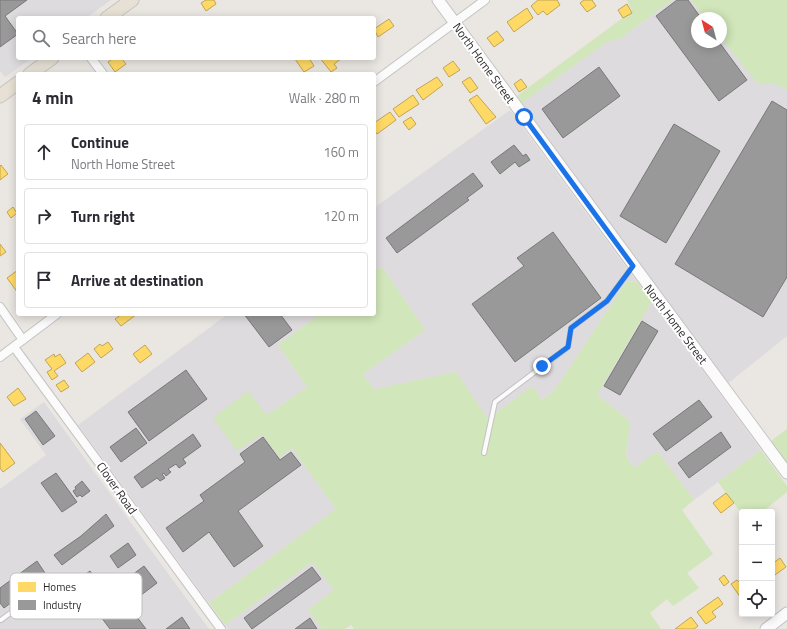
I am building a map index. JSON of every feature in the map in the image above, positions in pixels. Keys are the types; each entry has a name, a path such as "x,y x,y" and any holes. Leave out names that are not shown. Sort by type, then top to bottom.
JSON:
{"main road":[{"path":"110,16 132,0"},
{"path":"33,72 49,60"},
{"path":"0,96 16,84"}],"street":[{"name":"North Home Street","path":"438,0 787,473"},
{"path":"376,81 485,0"},
{"path":"92,60 102,72"},
{"path":"0,307 23,340"},
{"path":"0,357 54,316"},
{"name":"Clover Road","path":"14,347 220,629"},
{"path":"766,629 787,614"}],"lane":[{"path":"484,453 495,402 568,347 571,328 607,301 633,266"},
{"path":"1,620 10,613"}],"shaded area":[{"path":"0,0 111,0 89,16 16,16 16,60 29,60 5,77 0,71"},
{"path":"672,0 691,0 700,12 691,12 691,48 727,48 727,45 757,82 776,84 787,90 787,336 727,384 522,103 608,41 620,39"},
{"path":"510,110 637,282 627,281 554,391 542,400 532,386 488,419 456,372 374,389 363,374 425,330 383,268 376,269 376,207"},
{"path":"652,301 761,450 694,500 657,451 634,468 626,456 630,421 597,395"},
{"path":"225,316 317,316 278,345 307,387 267,415 262,433 292,448 336,509 209,603 78,425"},
{"path":"44,402 209,629 0,629 0,489 46,455 20,419"},
{"path":"312,562 334,590 308,610 322,629 228,629 225,625"}],"green space":[{"path":"627,0 672,0 620,39 608,41 522,103 517,96 632,11"},
{"path":"691,0 787,0 787,90 776,84 757,83 727,46 727,12 700,12"},
{"path":"383,268 425,330 363,374 374,389 456,372 488,419 532,386 542,400 554,391 627,281 637,282 652,301 597,395 630,421 626,456 634,468 657,451 694,500 682,510 713,554 687,573 699,588 673,606 667,599 650,613 661,629 354,629 351,625 345,629 322,629 308,610 334,590 312,562 225,625 209,603 336,509 292,448 279,457 262,434 237,451 213,418 248,391 267,415 307,387 278,345 317,316 376,316 376,269"},
{"path":"787,429 787,463 771,441"},
{"path":"761,450 787,486 787,492 766,509 739,510 718,482"}],"building: Homes":[{"path":"206,0 214,0 216,4 206,11 201,3"},
{"path":"538,0 557,0 560,5 547,15 543,11 538,15 531,6"},
{"path":"584,0 592,0 596,6 587,12 580,3"},
{"path":"627,4 632,13 623,18 618,10"},
{"path":"527,8 533,18 514,32 507,22"},
{"path":"389,19 394,26 378,37 376,28"},
{"path":"497,31 504,40 494,47 487,38"},
{"path":"111,60 123,60 126,64 115,72 108,62"},
{"path":"296,60 310,60 314,66 304,72"},
{"path":"322,60 339,60 334,64 337,68 331,72"},
{"path":"453,61 460,70 449,77 443,68"},
{"path":"437,77 443,85 423,100 416,90"},
{"path":"470,77 478,88 470,93 462,82"},
{"path":"521,79 527,87 519,92 514,84"},
{"path":"413,95 419,104 399,117 393,109"},
{"path":"477,95 496,117 486,124 469,100"},
{"path":"390,112 396,120 377,134 376,122"},
{"path":"411,117 416,124 409,130 403,122"},
{"path":"1,165 8,174 0,180 0,166"},
{"path":"13,207 16,214 11,218 7,212"},
{"path":"0,244 6,252 0,256"},
{"path":"16,271 16,290 7,278"},
{"path":"119,316 134,316 121,326 115,319"},
{"path":"108,342 113,349 101,358 94,349 100,344 102,346"},
{"path":"145,345 152,354 140,363 133,354"},
{"path":"88,353 95,362 82,372 75,363"},
{"path":"54,354 55,357 60,354 66,363 54,371 58,376 52,380 47,372 52,369 45,360"},
{"path":"64,380 69,387 61,392 56,385"},
{"path":"18,388 26,399 14,406 7,397"},
{"path":"0,443 15,463 3,472 0,468"},
{"path":"726,493 734,503 721,513 713,503"},
{"path":"780,558 786,567 775,575 775,562"},
{"path":"724,575 729,582 724,586 719,579"},
{"path":"737,580 739,582 739,595 731,584"},
{"path":"718,597 723,604 712,612 716,617 706,624 697,612"},
{"path":"691,617 698,626 694,629 675,629"}],"building: Industry":[{"path":"0,0 27,0 5,16 16,31 16,35 0,47"},
{"path":"677,0 688,0 697,12 691,12 691,48 723,48 747,80 719,101 656,16"},
{"path":"599,67 620,96 563,138 542,109"},
{"path":"772,101 787,110 787,277 763,317 675,264"},
{"path":"674,124 720,151 666,243 620,216"},
{"path":"514,145 523,156 526,154 530,160 519,167 515,162 500,174 491,162"},
{"path":"473,173 483,186 467,198 469,200 397,253 386,238"},
{"path":"553,232 601,298 515,362 472,304 524,266 517,258"},
{"path":"246,316 282,316 292,330 269,347"},
{"path":"642,321 658,331 620,395 604,386"},
{"path":"186,370 207,399 149,441 128,412"},
{"path":"699,400 712,417 666,451 653,434"},
{"path":"36,411 55,436 43,445 25,419"},
{"path":"136,428 147,443 121,462 110,447"},
{"path":"721,432 731,447 689,478 678,463"},
{"path":"193,434 201,446 183,459 186,463 179,468 176,464 168,469 171,472 166,476 164,473 162,474 165,478 160,481 157,478 142,488 134,477"},
{"path":"263,437 280,460 291,452 301,465 238,511 263,546 234,567 209,532 183,552 166,528 204,501 200,495 245,462 240,454"},
{"path":"56,473 77,502 62,512 41,483"},
{"path":"82,481 90,491 82,497 80,495 77,497 73,491"},
{"path":"106,514 114,526 62,565 54,555 81,536"},
{"path":"128,543 136,555 118,568 110,556"},
{"path":"37,561 45,573 21,573"},
{"path":"144,566 157,583 142,594 142,573 135,573"},
{"path":"312,567 321,579 252,629 244,618"},
{"path":"10,581 10,604 4,608 0,603 0,588"},
{"path":"182,617 190,629 166,629"},
{"path":"310,618 317,629 295,629"},
{"path":"102,619 138,619 146,629 110,629"}],"route":[{"path":"524,117 633,266 607,301 571,328 568,347 542,366"}]}
